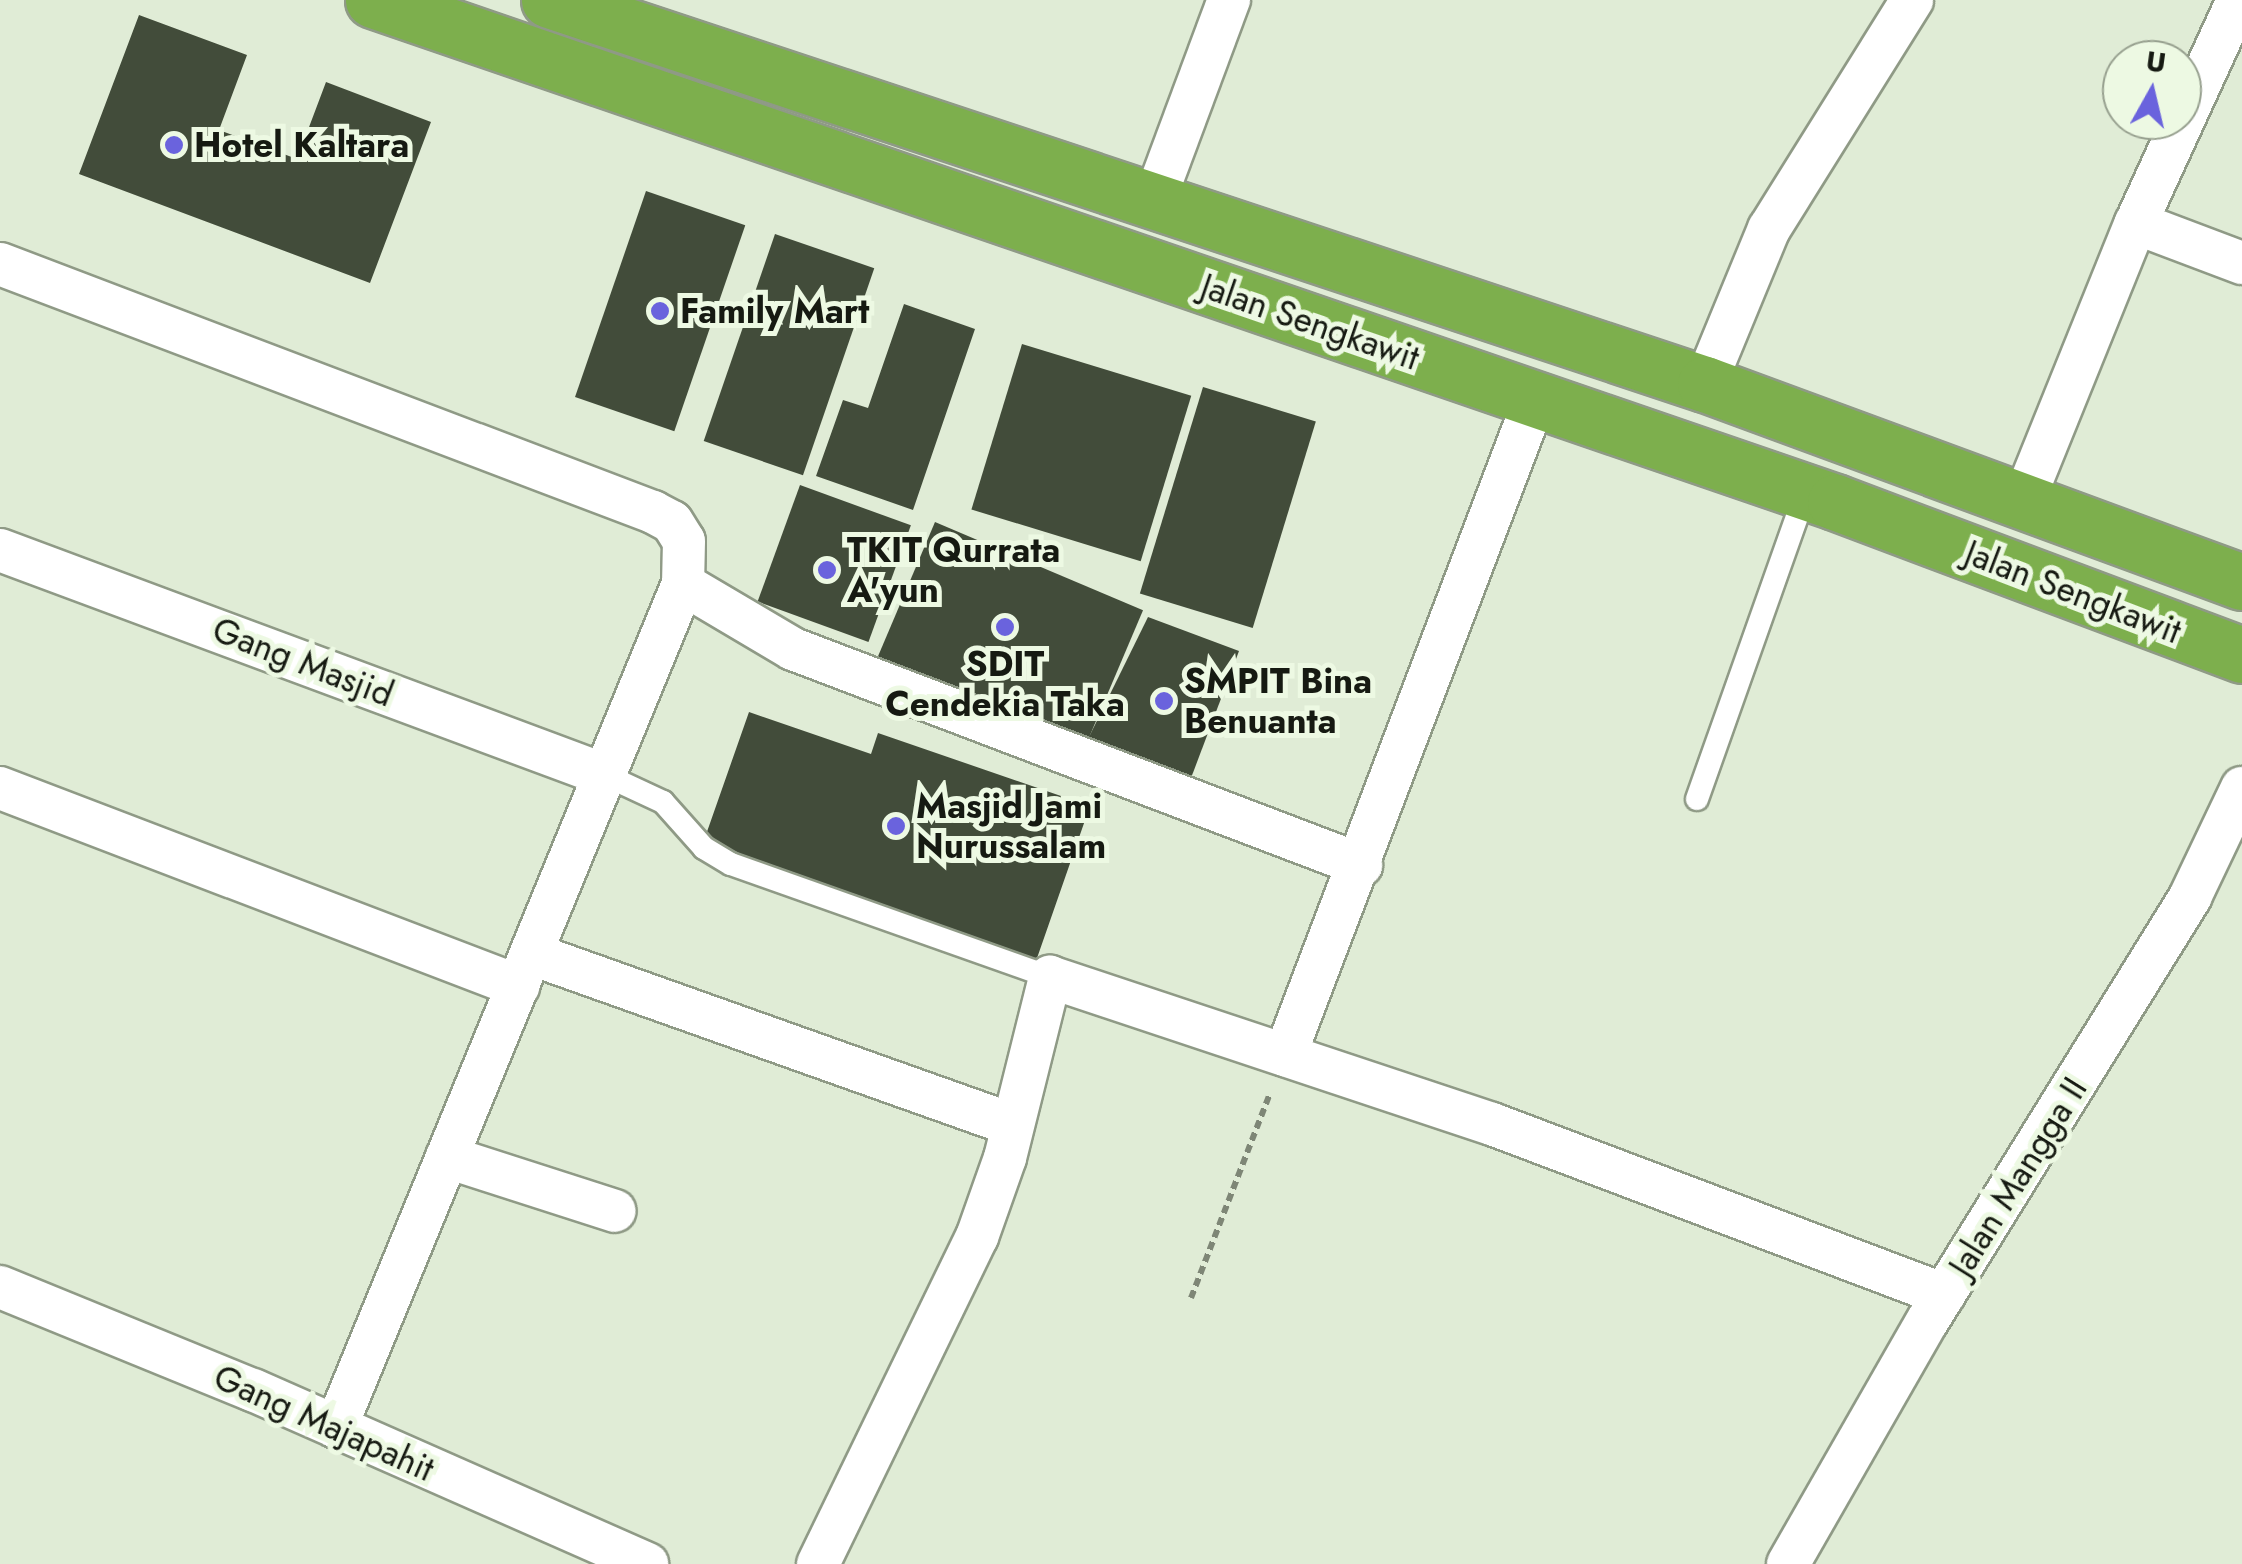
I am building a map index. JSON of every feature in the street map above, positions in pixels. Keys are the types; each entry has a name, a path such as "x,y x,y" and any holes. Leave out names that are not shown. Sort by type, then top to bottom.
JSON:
{"highway":[{"name":"Jalan Sengkawit","path":"373,0 1806,492 2242,656"},
{"name":"Jalan Sengkawit","path":"550,0 1153,204 1705,384 2242,582"}],"street":[{"path":"1153,204 1229,0"},
{"path":"1705,384 1770,230 1912,0"},
{"path":"2023,502 2136,223 2238,0"},
{"path":"2136,223 2242,263"},
{"path":"0,264 663,517 684,541 682,584 336,1428"},
{"path":"1284,1055 1360,865 1534,399"},
{"name":"Gang Masjid","path":"0,550 605,775"},
{"path":"682,584 793,650 1360,865"},
{"path":"0,788 525,970 1012,1125"},
{"name":"Jalan Mangga II","path":"1788,1564 1944,1295 2190,897 2242,788"},
{"path":"818,1564 977,1236 1012,1125 1050,976 1492,1124 1944,1295"},
{"path":"447,1157 616,1211"},
{"name":"Gang Majapahit","path":"0,1288 336,1428 647,1564"}],"lane":[{"path":"1697,798 1806,492"},
{"path":"605,775 664,802 704,848 731,864 1050,976"}],"path":[{"path":"1191,1298 1284,1055"}],"building":[{"name":"Hotel Kaltara","path":"139,15 247,55 219,130 297,159 326,82 431,122 370,283 79,174"},
{"name":"Family Mart","path":"646,191 745,225 674,431 575,397"},
{"path":"775,234 874,268 803,475 704,441"},
{"path":"904,304 975,329 913,510 816,476 843,400 868,408"},
{"path":"1022,344 1191,396 1141,561 971,509"},
{"path":"1203,387 1316,421 1253,628 1140,594"},
{"name":"TKIT Qurrata A'yun","path":"800,485 911,525 868,642 758,602"},
{"name":"SDIT Cendekia Taka","path":"935,522 1143,610 1085,747 877,658"},
{"name":"SMPIT Bina Benuanta","path":"1148,617 1239,651 1188,786 1086,743"},
{"name":"Masjid Jami Nurussalam","path":"749,712 871,754 878,733 1090,806 1036,961 702,846"}],"place":[{"name":"Hotel Kaltara","path":"174,145"},
{"name":"Family Mart","path":"660,311"},
{"name":"TKIT Qurrata A'yun","path":"827,570"},
{"name":"SDIT Cendekia Taka","path":"1005,627"},
{"name":"SMPIT Bina Benuanta","path":"1164,701"},
{"name":"Masjid Jami Nurussalam","path":"896,826"}]}
